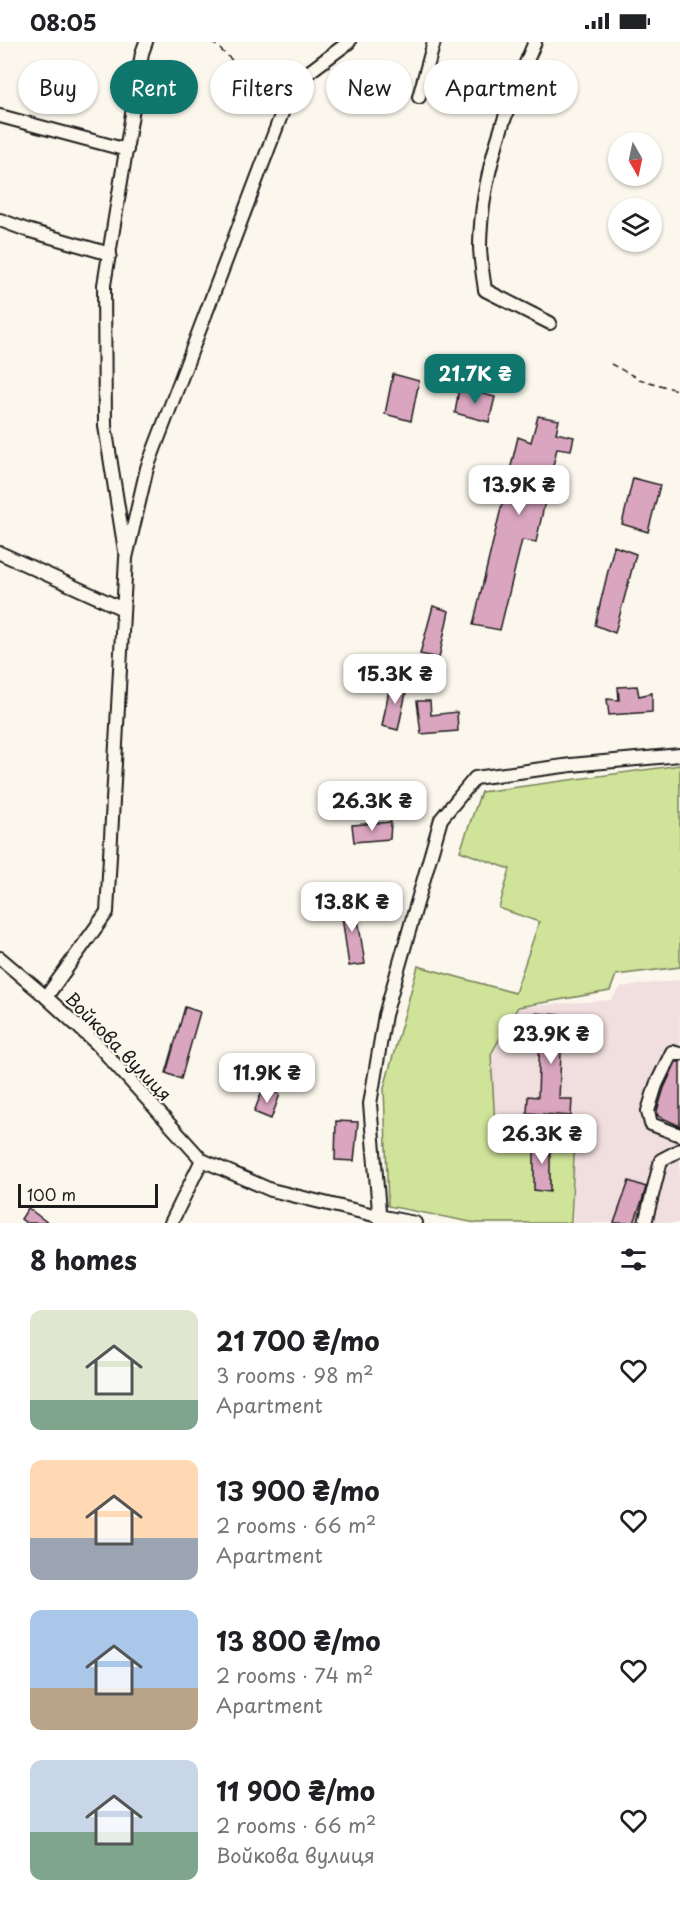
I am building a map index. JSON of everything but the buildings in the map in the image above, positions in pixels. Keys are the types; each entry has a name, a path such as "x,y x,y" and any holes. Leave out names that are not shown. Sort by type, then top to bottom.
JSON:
{"street":[{"path":"126,558 105,426 104,285 142,53 146,42"},
{"path":"314,68 349,42"},
{"path":"419,96 434,42"},
{"path":"535,42 497,139 487,177 480,245 485,290 550,323"},
{"path":"46,997 107,912 126,558 147,468 281,114"},
{"path":"0,116 127,150"},
{"path":"0,220 110,254"},
{"path":"0,553 123,609"},
{"path":"379,1220 370,1104 385,1015 441,819 475,778 571,765 680,755"},
{"name":"Войкова вулиця","path":"0,958 96,1043 202,1160 271,1190 379,1220 415,1223"},
{"path":"680,1054 672,1052 656,1085 648,1111 651,1124 680,1135"},
{"path":"645,1223 661,1160 680,1150"},
{"path":"171,1223 202,1160"}],"path":[{"path":"212,42 232,60"},
{"path":"611,364 639,379 680,391"}],"shaded area":[{"path":"680,980 680,1223 573,1223 574,1132 495,1127 491,1054 518,1007 611,1000 621,987"}],"green space":[{"path":"680,765 680,967 616,975 610,991 518,1007 491,1054 495,1126 575,1132 571,1223 476,1223 388,1206 384,1088 418,966 515,993 539,922 499,908 510,869 460,851 481,792"}]}
